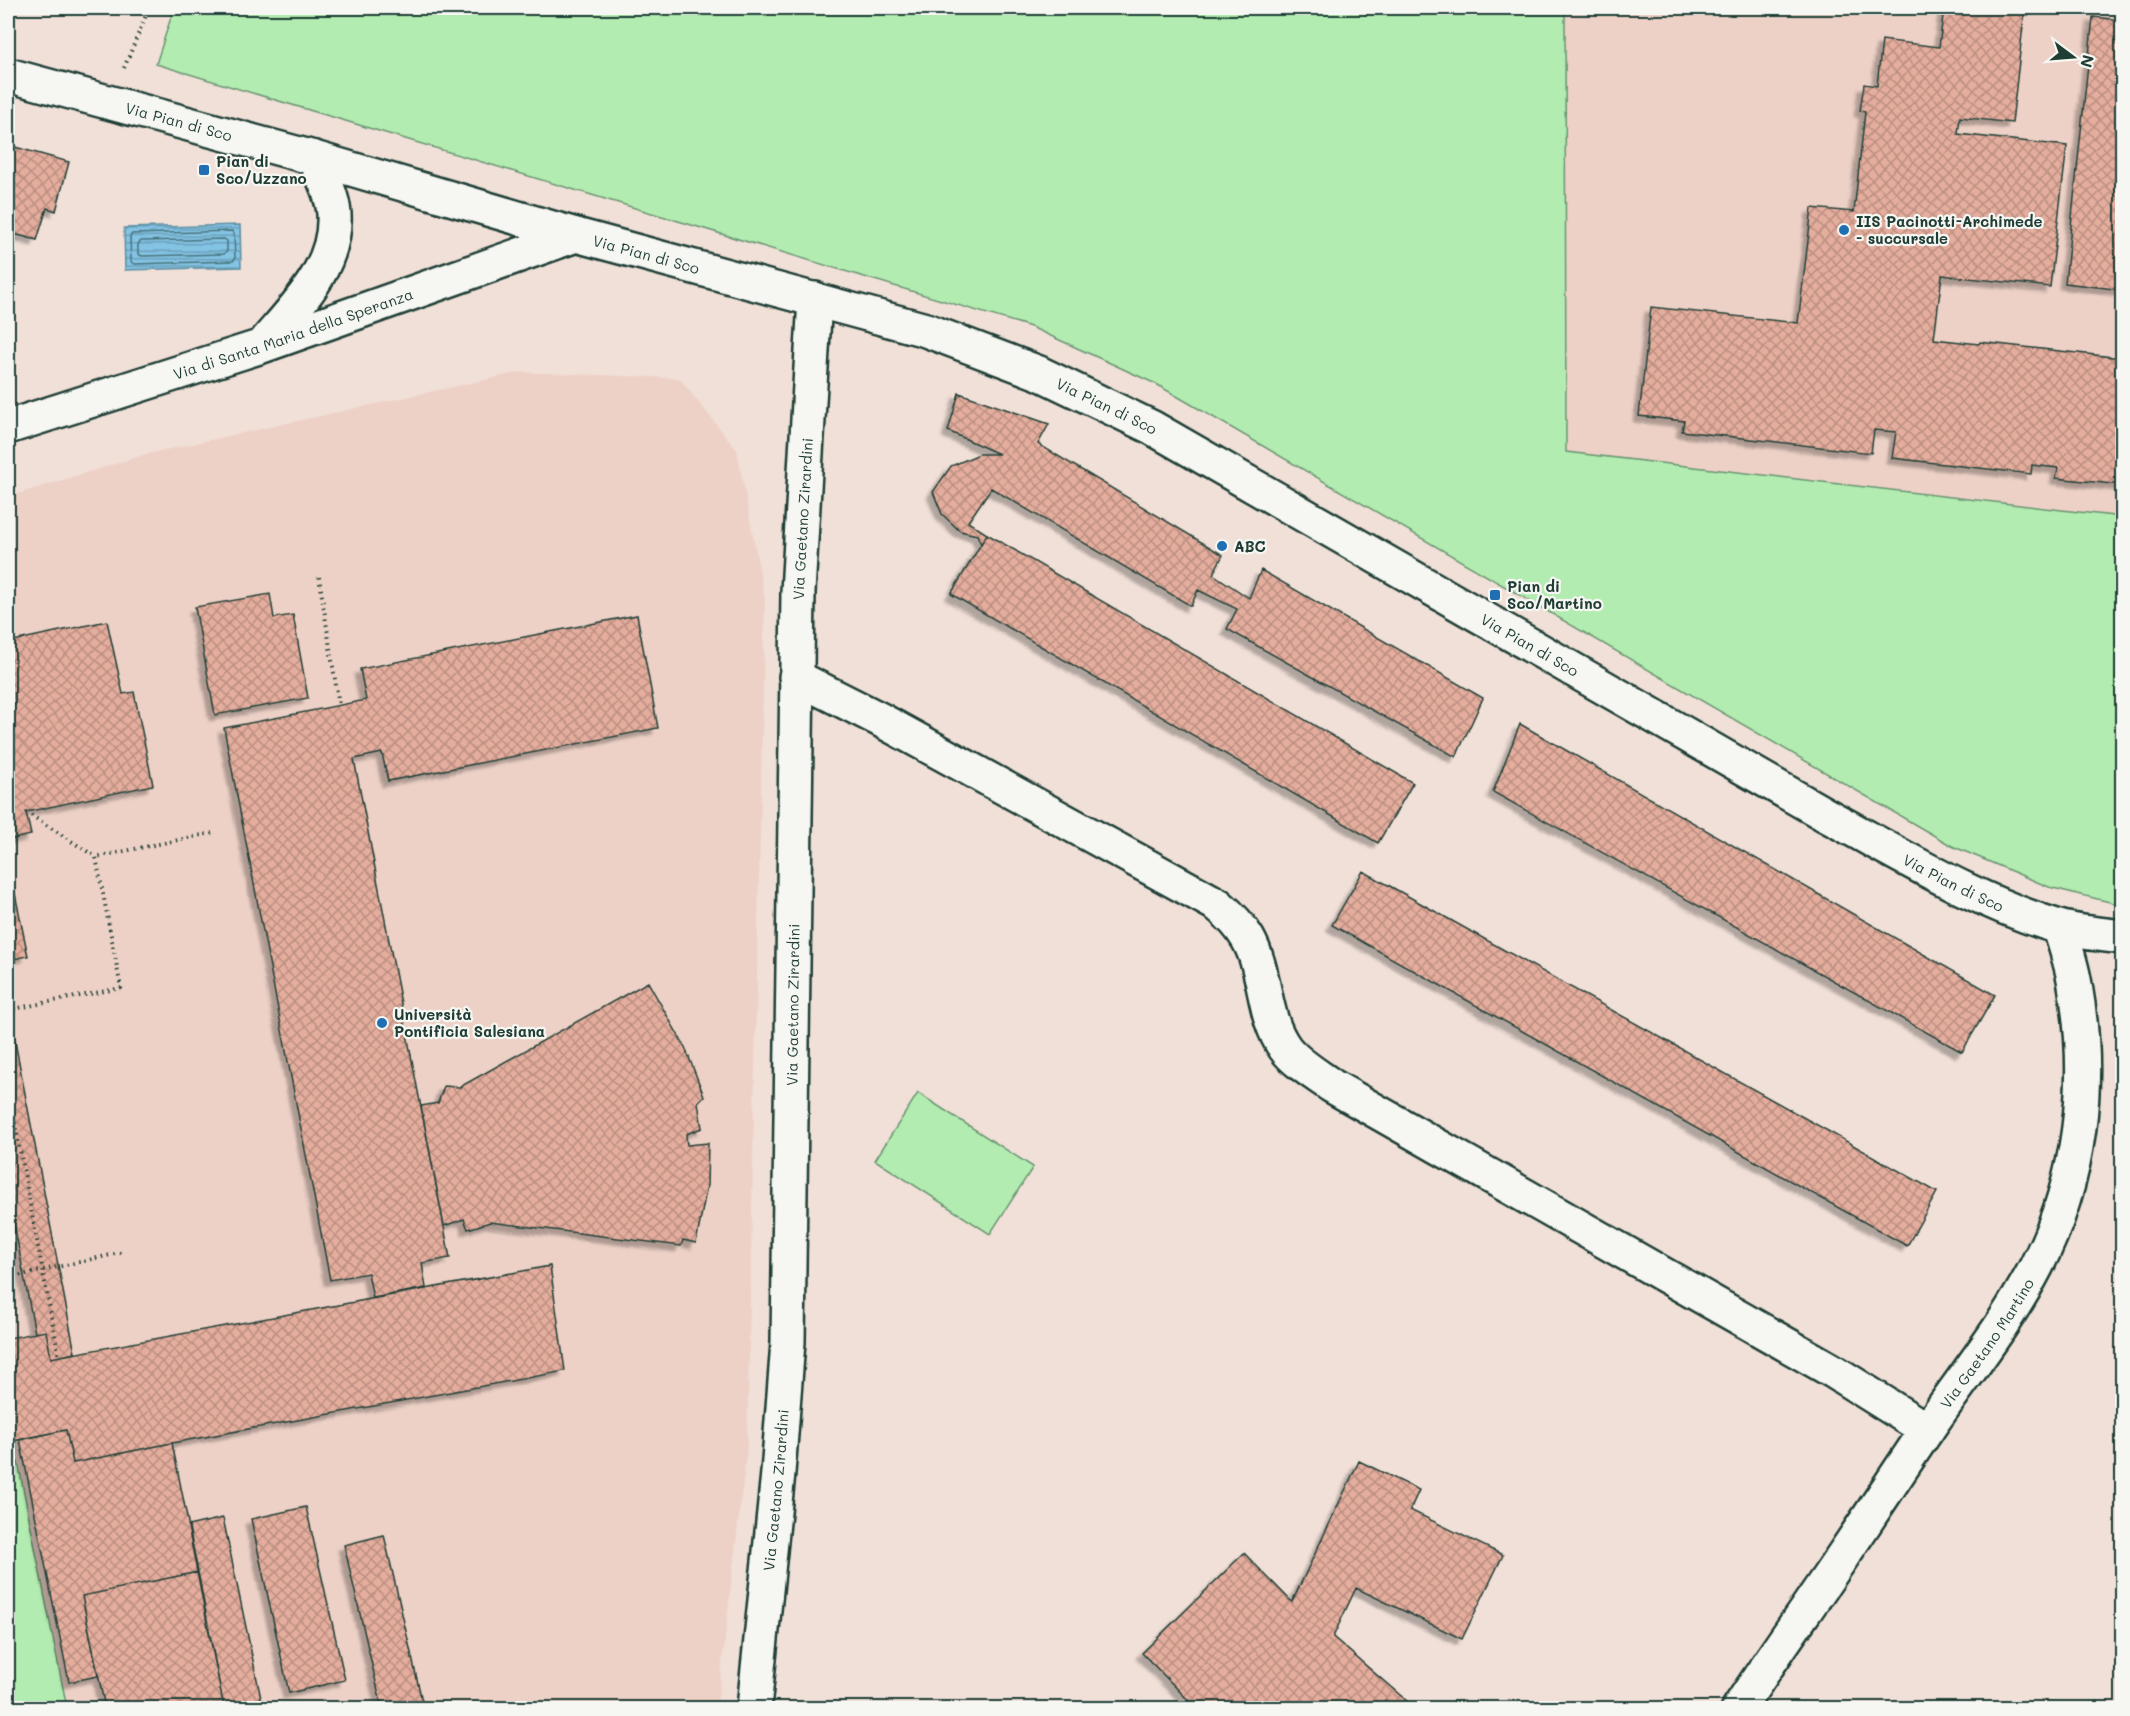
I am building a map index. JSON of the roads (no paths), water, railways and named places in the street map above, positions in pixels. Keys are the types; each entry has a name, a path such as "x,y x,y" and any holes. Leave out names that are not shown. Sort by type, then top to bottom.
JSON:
{"street":[{"name":"Via Pian di Sco","path":"8,75 314,158 576,235 926,330 1039,373 1151,427 1826,815 1940,876 2009,908 2060,928 2122,937"},
{"path":"262,346 312,285 323,269 330,250 334,213 324,180 314,158"},
{"name":"Via di Santa Maria della Speranza","path":"8,427 262,346 576,235"},
{"name":"Via Gaetano Zirardini","path":"754,1708 778,1473 788,1342 798,592 815,299"},
{"path":"796,677 879,719 1218,905 1235,920 1249,940 1258,965 1268,1010 1286,1049 1324,1080 1833,1371 1927,1430"},
{"name":"Via Gaetano Martino","path":"1739,1708 1927,1430 1994,1336 2046,1247 2074,1161 2084,1086 2083,1048 2075,983 2060,928"}],"water":[{"path":"240,225 241,267 125,270 124,228"}],"place":[{"name":"Pian di Sco/Uzzano","path":"204,170"},
{"name":"IIS Pacinotti-Archimede - succursale","path":"1844,230"},
{"name":"ABC","path":"1222,546"},
{"name":"Pian di Sco/Martino","path":"1495,595"},
{"name":"Università Pontificia Salesiana","path":"382,1023"}]}
